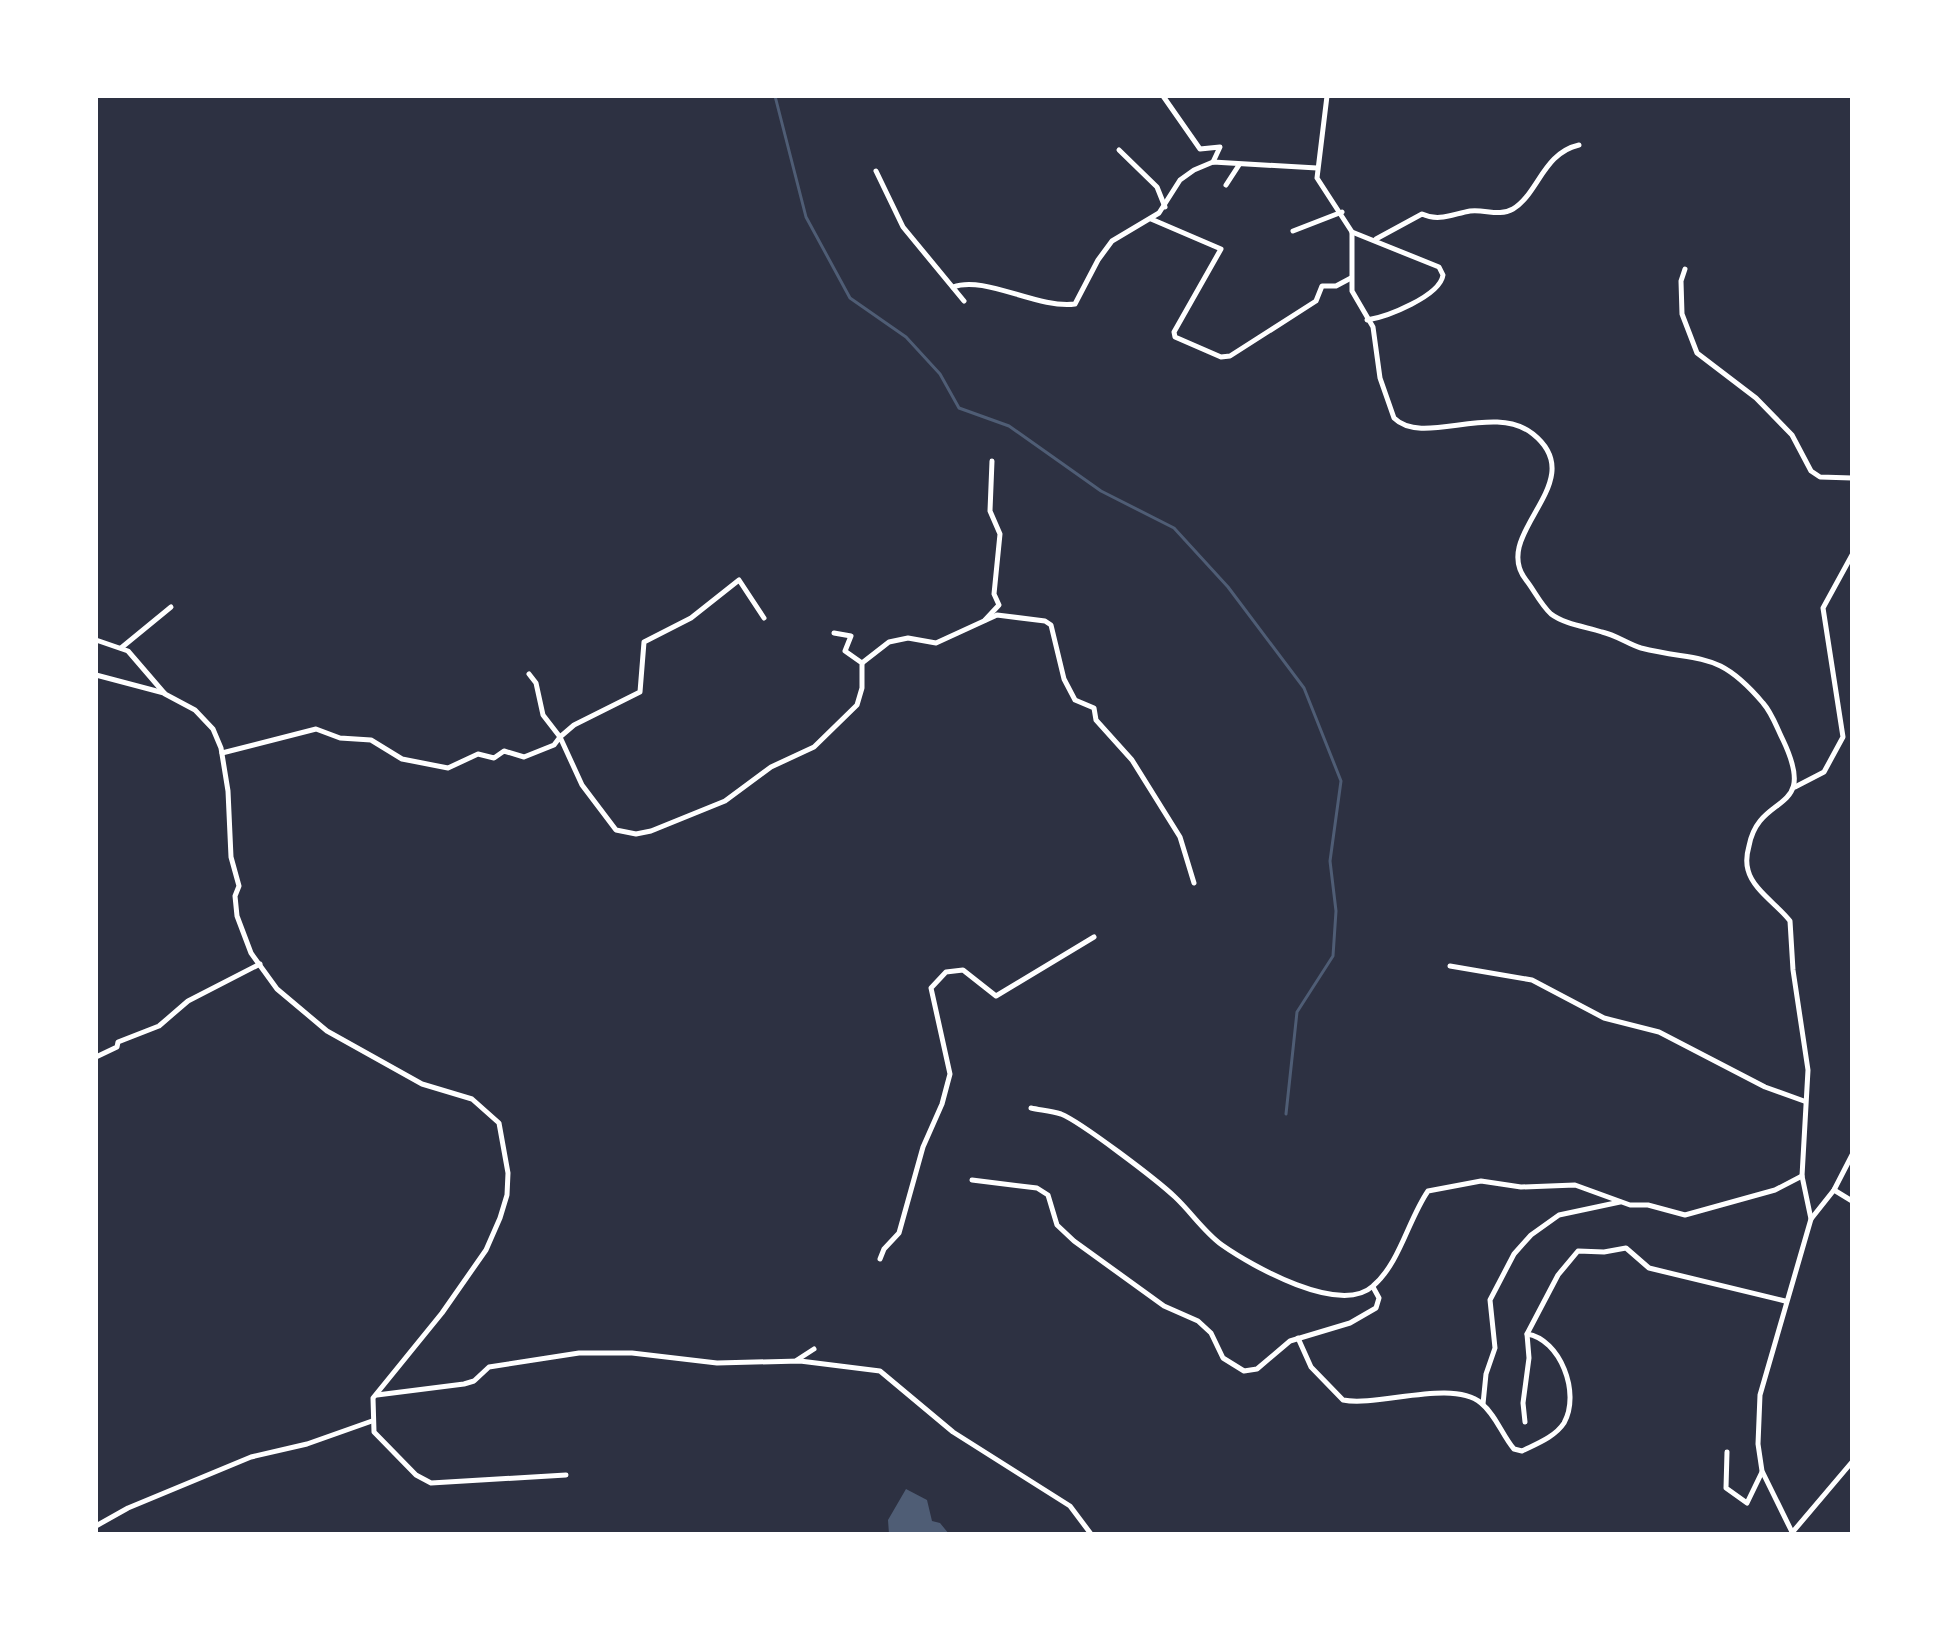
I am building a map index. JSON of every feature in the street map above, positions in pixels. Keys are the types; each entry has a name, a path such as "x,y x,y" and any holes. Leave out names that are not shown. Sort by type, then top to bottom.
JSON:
{"street":[{"path":"1163,96 1200,149 1220,147 1213,162"},
{"path":"1327,96 1318,181 1342,212 1352,232 1353,294 1373,327 1380,378 1399,423 1410,427 1483,420 1515,423 1532,433 1548,450 1550,483 1515,556 1517,570 1552,614 1639,647 1703,657 1723,665 1765,704 1791,757 1796,776 1795,787 1786,801 1760,819 1751,836 1748,869 1754,882 1790,921 1793,970 1808,1070 1802,1176 1811,1219"},
{"path":"1376,239 1422,214 1432,219 1474,210 1494,213 1514,208 1564,148 1579,145"},
{"path":"1119,150 1157,187 1165,207"},
{"path":"953,287 966,282 1020,298 1075,304 1098,260 1112,241 1151,219 1165,207 1180,180 1213,162 1317,168"},
{"path":"1226,185 1240,164"},
{"path":"876,171 903,227 964,301"},
{"path":"1293,231 1342,212"},
{"path":"1151,219 1221,249 1174,332 1175,337 1221,357 1230,356 1316,301 1322,286 1336,286 1351,278"},
{"path":"1352,232 1376,239 1439,267 1443,279 1438,286 1390,316 1366,320"},
{"path":"1685,269 1681,281 1682,314 1697,353 1756,398 1792,435 1811,471 1820,477 1852,478"},
{"path":"982,624 999,605 994,594 1000,534 990,511 992,461"},
{"path":"1795,787 1824,772 1843,737 1823,608 1852,555"},
{"path":"222,753 316,729 340,738 371,740 402,759 448,768 478,754 494,758 504,751 524,757 554,745 574,725 640,692 644,642 691,618 739,580 764,618"},
{"path":"120,648 171,607"},
{"path":"862,663 889,642 908,638 936,643 997,615 1045,621 1051,625 1064,679 1075,700 1094,708 1096,720 1132,760 1180,837 1194,883"},
{"path":"834,633 851,636 845,651 862,663"},
{"path":"96,640 128,651 165,694"},
{"path":"529,674 536,683 543,715 560,737 582,785 616,830 636,834 651,831 725,801 771,767 814,747 857,705 862,688 862,663"},
{"path":"96,675 165,694 204,717 218,738 228,791 231,857 239,886 235,906 251,953 277,989 309,1019 422,1084 472,1099 499,1123 508,1173 507,1195 486,1250 376,1395 372,1421 374,1432 396,1457 431,1483 566,1475"},
{"path":"880,1259 884,1249 899,1233 923,1147 950,1074 931,988 946,972 963,970 996,996 1094,937"},
{"path":"96,1057 117,1047 118,1042 159,1026 188,1001 261,964"},
{"path":"1450,966 1532,980 1604,1018 1659,1032 1765,1087 1804,1101"},
{"path":"1031,1108 1062,1115 1173,1195 1221,1244 1280,1278 1330,1295 1344,1295 1373,1287 1391,1265 1428,1191 1469,1182 1498,1181 1521,1187 1583,1186 1621,1202 1685,1215 1775,1190 1802,1176"},
{"path":"1852,1155 1834,1190 1811,1219 1760,1395 1758,1444 1762,1471 1791,1533 1852,1462"},
{"path":"972,1180 1037,1188 1048,1195 1057,1225 1074,1241 1164,1306 1198,1321 1234,1368 1244,1371 1257,1369 1283,1346 1298,1338 1350,1323 1376,1308 1379,1298 1373,1287"},
{"path":"1834,1190 1852,1201"},
{"path":"1483,1404 1486,1374 1495,1348 1490,1300 1514,1254 1531,1235 1559,1215 1621,1202"},
{"path":"1525,1422 1527,1334 1568,1259 1584,1248 1604,1252 1626,1248 1649,1268 1733,1291 1785,1301"},
{"path":"1298,1338 1311,1367 1343,1400 1437,1394 1464,1396 1483,1404 1514,1449 1522,1451 1557,1431 1565,1420 1569,1385 1548,1341 1527,1334"},
{"path":"796,1361 814,1349"},
{"path":"376,1395 464,1384 474,1381 489,1367 560,1354 632,1353 717,1363 796,1361 845,1364 880,1371 953,1432 1070,1506 1091,1534"},
{"path":"96,1526 128,1508 251,1457 307,1444 372,1421"},
{"path":"1727,1452 1726,1488 1747,1503 1762,1471"}],"water":[{"path":"906,1489 927,1500 932,1521 940,1523 949,1534 889,1534 888,1520"}],"waterway":[{"path":"775,96 806,217 850,298 906,337 940,374 959,408 1009,426 1101,491 1174,528 1228,587 1304,688 1341,781 1330,861 1336,911 1333,956 1297,1012 1286,1114"}]}
